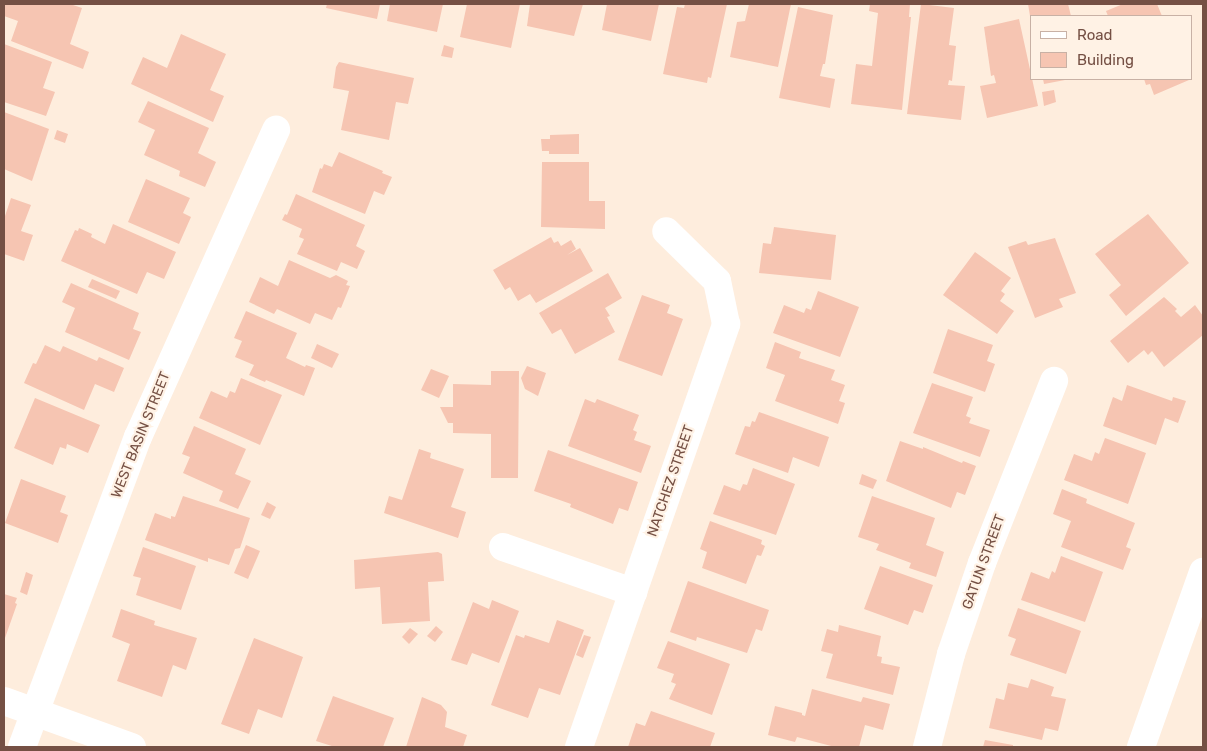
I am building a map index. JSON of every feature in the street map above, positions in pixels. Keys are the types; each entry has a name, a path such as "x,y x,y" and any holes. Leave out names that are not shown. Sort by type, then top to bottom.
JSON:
{"street":[{"name":"WEST BASIN STREET","path":"22,747 138,437 276,130"},
{"name":"NATCHEZ STREET","path":"579,747 726,324 717,281 666,230"},
{"name":"GATUN STREET","path":"927,747 954,645 982,563 1054,381"},
{"path":"503,547 632,592"},
{"path":"1141,747 1203,572"},
{"path":"4,701 132,747"}],"building":[{"path":"4,4 70,4 82,8 70,44 89,52 83,69 11,41 18,21 4,16"},
{"path":"327,4 380,4 377,19 326,8"},
{"path":"390,4 443,4 437,32 387,21"},
{"path":"467,4 520,4 511,48 460,37"},
{"path":"530,4 583,4 574,36 527,26"},
{"path":"607,4 659,4 651,41 602,30"},
{"path":"685,4 727,4 711,78 708,77 707,83 663,74 677,7 684,8"},
{"path":"749,4 791,4 778,67 730,57 737,22 745,21"},
{"path":"870,4 910,4 909,17 911,17 902,110 851,104 856,64 872,66 878,13 869,11"},
{"path":"921,4 954,8 949,45 956,46 952,81 949,80 948,85 965,86 961,120 907,114"},
{"path":"1028,4 1068,4 1071,15 1030,15"},
{"path":"1123,4 1157,4 1162,15 1108,15 1106,11"},
{"path":"798,7 833,15 825,64 823,64 820,76 835,79 830,108 779,98"},
{"path":"1019,19 1030,69 1030,80 1032,80 1038,106 987,118 980,86 996,83 994,75 991,76 984,27"},
{"path":"181,34 226,54 210,90 224,96 213,122 131,84 143,57 167,68"},
{"path":"4,44 52,62 43,88 55,92 46,116 4,102"},
{"path":"444,45 454,48 452,58 441,56"},
{"path":"339,62 414,78 408,104 396,102 389,140 341,130 349,91 333,88 336,67"},
{"path":"1043,80 1065,80 1044,84"},
{"path":"1144,80 1189,80 1154,95 1150,84 1146,85"},
{"path":"1054,90 1056,102 1044,106 1042,92"},
{"path":"148,101 209,128 198,153 216,162 205,187 179,176 180,171 144,155 155,130 138,122"},
{"path":"4,112 49,129 32,181 4,169"},
{"path":"57,130 68,134 65,143 54,139"},
{"path":"579,134 579,154 549,154 549,151 542,151 541,139 550,139 550,135"},
{"path":"339,152 383,171 382,173 392,177 384,195 374,191 365,214 312,192 320,168 322,169 324,164 332,167"},
{"path":"542,162 589,162 589,201 605,201 605,229 541,227"},
{"path":"146,179 190,198 183,213 191,217 179,244 128,222"},
{"path":"296,194 365,225 356,246 365,251 357,269 341,262 337,271 297,254 304,239 299,237 302,229 282,220 285,214 287,215"},
{"path":"11,198 31,205 21,231 33,235 24,261 4,254 4,219"},
{"path":"1148,214 1189,263 1126,316 1109,295 1121,285 1095,254"},
{"path":"113,224 176,252 164,279 147,272 137,294 61,261 75,230 78,231 79,228 92,234 91,237 105,244"},
{"path":"774,227 836,235 831,280 759,273 763,243 771,244"},
{"path":"551,237 554,243 558,241 561,246 571,240 576,249 567,255 580,248 593,271 536,303 530,294 518,301 510,287 505,290 493,270"},
{"path":"1055,238 1076,293 1059,299 1063,307 1035,318 1008,247 1026,241 1028,245"},
{"path":"975,252 1011,278 1001,291 1005,294 1000,301 1014,311 997,334 943,295"},
{"path":"289,260 330,278 336,275 348,281 346,285 350,286 341,308 338,307 332,320 315,313 310,324 277,309 274,314 249,302 260,277 278,286"},
{"path":"608,273 622,298 605,308 610,316 607,317 615,332 575,354 561,329 552,334 539,313"},
{"path":"92,279 120,291 116,299 88,287"},
{"path":"71,283 139,313 133,329 141,332 129,360 65,332 75,308 62,302"},
{"path":"818,291 859,307 840,357 773,333 784,305 804,313 806,308 811,310"},
{"path":"642,295 670,305 667,313 683,319 662,376 618,360"},
{"path":"1164,297 1177,309 1175,311 1181,317 1195,305 1203,316 1203,335 1164,367 1152,351 1148,355 1144,350 1128,363 1110,341"},
{"path":"246,311 297,333 286,358 305,367 306,365 315,368 304,396 249,375 254,365 235,357 242,341 234,338"},
{"path":"948,329 993,345 987,361 995,364 985,392 933,373"},
{"path":"775,342 801,352 799,358 835,370 831,380 845,385 839,401 845,403 838,424 775,401 785,375 766,368"},
{"path":"317,344 339,354 332,368 311,358"},
{"path":"45,345 60,352 63,346 97,361 99,357 124,368 114,392 95,384 84,410 24,383 33,363 36,364"},
{"path":"527,366 546,373 538,396 525,389 521,378"},
{"path":"431,369 449,376 439,398 421,390"},
{"path":"491,371 519,371 518,478 491,478 491,434 453,433 453,423 448,423 440,407 453,407 453,384 491,385"},
{"path":"241,378 282,395 260,445 199,418 211,391 227,398 230,391 235,393"},
{"path":"932,383 973,397 966,416 971,418 969,423 990,430 980,457 913,433"},
{"path":"1127,385 1172,401 1173,397 1186,401 1178,423 1165,418 1156,445 1103,426 1113,397 1122,401"},
{"path":"35,398 100,425 88,453 67,444 66,449 60,447 53,465 14,448"},
{"path":"585,399 595,403 597,399 639,415 633,430 637,432 634,440 651,446 641,473 568,446"},
{"path":"759,412 829,437 819,467 793,457 788,473 735,454 745,426 750,427 752,421 755,422"},
{"path":"194,426 246,449 235,474 251,481 238,509 219,501 223,491 183,473 190,457 182,454"},
{"path":"1105,438 1146,453 1128,504 1064,480 1074,454 1092,461 1095,452 1099,454"},
{"path":"900,441 923,449 923,447 962,463 963,461 976,466 965,495 957,492 951,508 886,481"},
{"path":"419,449 431,453 430,458 464,469 451,507 466,512 458,538 384,513 389,496 402,500"},
{"path":"548,450 638,482 628,511 619,508 613,524 570,507 571,504 534,491"},
{"path":"753,468 795,484 776,535 713,514 724,485 740,491 743,484 747,485"},
{"path":"862,474 877,480 873,489 859,484"},
{"path":"21,479 66,496 60,512 68,515 58,543 5,523"},
{"path":"1062,489 1087,499 1086,503 1135,523 1126,547 1131,549 1123,570 1061,547 1071,521 1053,514"},
{"path":"183,496 250,518 240,548 235,549 229,565 208,558 208,562 145,540 155,513 171,519 171,516 175,517"},
{"path":"872,496 935,518 926,545 944,552 936,577 909,568 911,563 876,550 879,544 858,537"},
{"path":"267,502 276,507 270,519 261,515"},
{"path":"710,521 762,540 761,544 765,546 761,556 757,555 746,584 702,568 707,552 700,549"},
{"path":"246,545 260,551 248,579 234,573"},
{"path":"143,547 196,566 181,610 136,595 141,578 133,576"},
{"path":"438,552 442,554 444,581 428,582 430,621 382,624 380,587 355,589 354,560"},
{"path":"1061,556 1103,572 1085,622 1021,600 1031,572 1049,579 1052,571 1055,573"},
{"path":"880,566 933,585 923,613 914,610 908,625 864,609"},
{"path":"26,572 33,575 27,595 20,592"},
{"path":"688,581 769,610 762,631 756,629 747,653 697,637 696,641 670,632"},
{"path":"4,594 17,598 15,603 17,604 5,638"},
{"path":"492,600 519,611 499,663 472,653 467,665 451,660 473,602 489,609"},
{"path":"1018,608 1081,631 1066,674 1010,655 1016,639 1008,636"},
{"path":"121,609 155,621 154,625 197,638 186,670 173,665 162,697 117,681 130,644 112,637"},
{"path":"557,620 584,630 560,695 539,688 528,718 491,705 516,635 524,638 525,635 549,643"},
{"path":"839,625 881,636 877,656 882,657 881,663 900,667 893,695 826,678 833,654 821,651 827,629 838,632"},
{"path":"436,626 443,632 435,642 427,636"},
{"path":"410,628 418,634 409,644 402,637"},
{"path":"584,635 591,637 583,658 576,655"},
{"path":"254,638 303,657 282,718 258,709 249,734 221,724"},
{"path":"668,641 730,664 712,715 669,699 676,684 671,682 674,674 657,668"},
{"path":"1031,679 1054,687 1051,696 1066,699 1058,731 1045,728 1042,740 989,728 996,698 1004,700 1008,683 1028,688"},
{"path":"812,689 861,702 863,697 890,704 883,730 865,725 859,747 835,747 797,737 795,742 768,735 775,706 802,713 805,716"},
{"path":"333,696 394,718 383,747 335,747 316,741"},
{"path":"422,697 441,705 447,712 445,727 467,735 463,747 406,747"},
{"path":"651,711 715,733 710,747 628,747 636,723 645,726"},
{"path":"985,740 1013,745 1013,747 983,747"}]}
